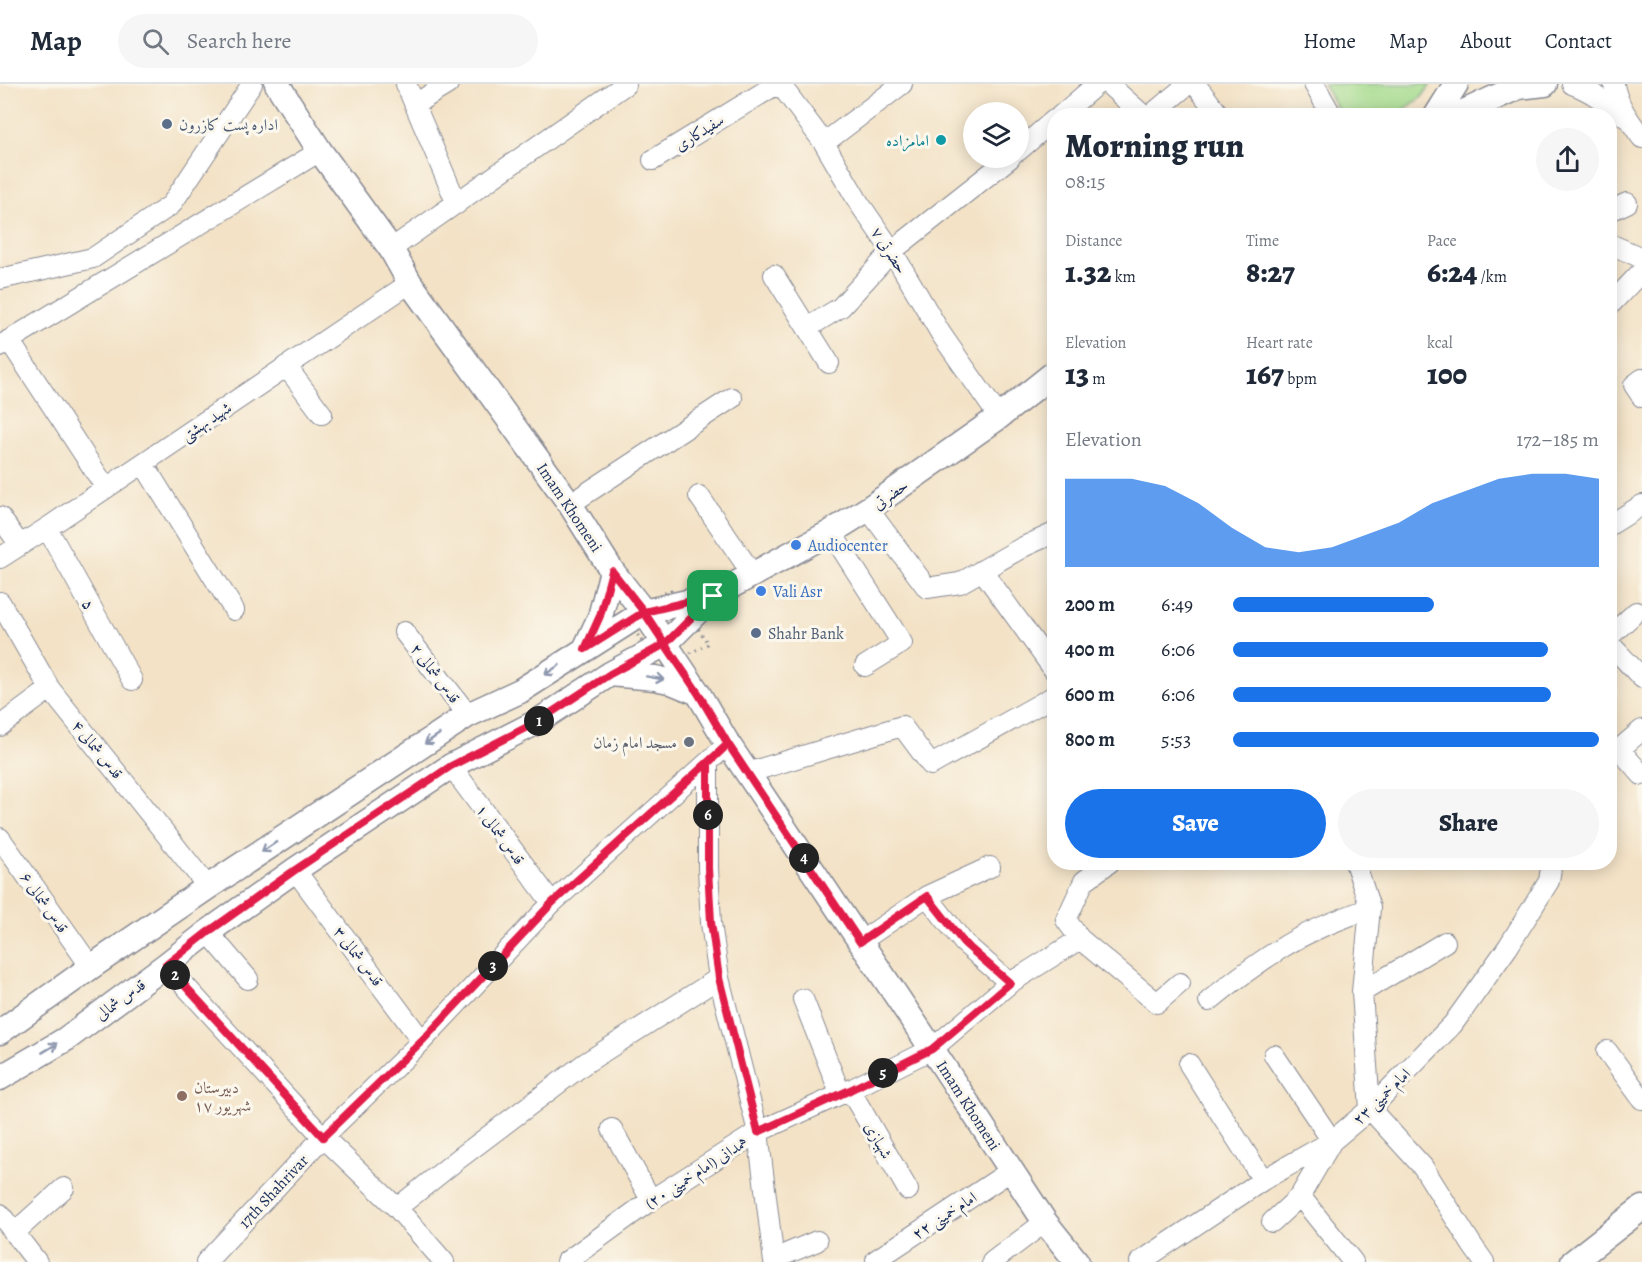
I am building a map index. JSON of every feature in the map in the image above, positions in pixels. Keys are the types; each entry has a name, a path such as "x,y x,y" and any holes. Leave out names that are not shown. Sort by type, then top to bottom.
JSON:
{"main road":[{"name":"Imam Khomeni","path":"277,84 320,151 391,249 410,283 570,504 612,571 644,612 698,693 747,773 1045,1222 1077,1262"},
{"path":"1441,108 1456,84"},
{"path":"1469,108 1508,86 1545,84"},
{"name":"حضرتی","path":"713,596 831,532 868,509 1047,381"},
{"path":"585,649 600,616 612,571"},
{"path":"0,1032 208,887 468,715 520,691 644,612 713,596"},
{"name":"قدس شمالی","path":"0,1078 66,1039 295,870 451,766 537,722 610,674 665,644 713,596"},
{"path":"610,674 669,681 698,693"},
{"path":"1573,1262 1642,1208"}],"street":[{"path":"0,279 93,258 171,205 252,84"},
{"path":"406,84 458,204"},
{"path":"415,104 448,84"},
{"path":"391,249 626,84"},
{"name":"حضرتی ۷","path":"778,84 824,143 941,334 999,417"},
{"name":"سفیدکاری","path":"652,160 778,84"},
{"path":"824,143 902,84"},
{"path":"1069,108 1097,84"},
{"path":"1108,84 1135,108"},
{"path":"1160,108 1188,84"},
{"path":"1195,84 1214,108"},
{"path":"1314,84 1328,108"},
{"path":"1572,84 1613,108"},
{"path":"1614,84 1615,95 1642,138"},
{"path":"1617,111 1628,119"},
{"path":"1029,142 1047,126"},
{"path":"106,488 4,343 320,151"},
{"path":"807,328 841,306 892,251 997,168"},
{"path":"1617,247 1642,258"},
{"path":"1617,298 1642,271"},
{"path":"774,275 829,363"},
{"name":"شهید بهشتی","path":"0,558 410,283"},
{"path":"286,366 322,414"},
{"path":"1642,379 1634,385 1642,397"},
{"path":"570,504 732,398"},
{"path":"143,463 234,610"},
{"path":"699,496 753,575"},
{"path":"1617,521 1642,506"},
{"path":"868,509 927,588 960,583 1023,547 1047,536"},
{"path":"0,517 20,545"},
{"name":"۵","path":"46,528 132,680"},
{"path":"831,532 902,643 865,666"},
{"path":"982,570 1047,660"},
{"name":"قدس شمالی ۴","path":"0,602 50,689 208,887"},
{"path":"1617,630 1636,612"},
{"name":"قدس شمالی ۲","path":"405,632 468,715"},
{"path":"1617,651 1642,678"},
{"path":"0,726 50,689"},
{"path":"747,773 902,726 931,765 1047,700"},
{"path":"1617,751 1642,730"},
{"name":"17th Shahrivar","path":"206,1262 323,1137 422,1041 552,903 728,744"},
{"path":"1617,755 1642,775"},
{"path":"708,763 710,912 719,978 758,1132 774,1260 817,1241"},
{"name":"قدس شمالی ۱","path":"451,766 552,903"},
{"name":"قدس شمالی ۶","path":"0,838 91,967"},
{"path":"860,942 927,896 990,867"},
{"name":"۳ قدس شمالی","path":"295,870 422,1041"},
{"path":"1099,870 1084,881 1066,920 1080,939 1157,1004 1180,983"},
{"path":"1358,870 1370,908 1362,992 1370,1109 1423,1167 1484,1262"},
{"name":"امام خمینی ۲۳","path":"1140,1262 1263,1180 1332,1141 1370,1109 1454,1024 1508,947 1549,881 1551,870"},
{"path":"927,896 964,943 1010,983"},
{"path":"1209,1001 1278,949 1331,923 1370,908"},
{"path":"208,932 248,979"},
{"name":"همدانی (امام خمینی ۲۰)","path":"566,1262 651,1200 758,1132 932,1049 1010,983 1080,939"},
{"path":"1362,992 1445,942"},
{"path":"166,965 323,1137 398,1208 444,1262"},
{"path":"398,1208 457,1160 584,1064 719,978"},
{"name":"شهبازی","path":"802,999 845,1092 908,1190"},
{"path":"1607,1051 1642,1099"},
{"path":"1272,1222 1300,1196 1332,1141 1274,1055"},
{"path":"1189,1064 1263,1180"},
{"path":"612,1129 651,1200"},
{"name":"امام خمینی ۲۲","path":"876,1260 1012,1170"},
{"path":"15,1233 64,1188"},
{"path":"1300,1196 1353,1262"},
{"path":"0,1214 37,1262"},
{"path":"992,1262 1045,1222"}],"green space":[{"path":"1323,84 1431,84 1422,97 1406,108 1337,108"}],"place":[{"name":"اداره پست کازرون","path":"167,124"},
{"name":"امامزاده","path":"941,140"},
{"name":"Audiocenter","path":"796,545"},
{"name":"Vali Asr","path":"761,591"},
{"name":"Shahr Bank","path":"756,633"},
{"name":"مسجد امام زمان","path":"689,742"},
{"name":"دبیرستان ۱۷ شهریور","path":"182,1096"}],"route":[{"path":"713,596 644,612 585,649 600,616 612,571 644,612 665,644 610,674 537,722 451,766 295,870 166,965 323,1137 422,1041 552,903 728,744 860,942 927,896 964,943 1010,983 932,1049 758,1132 719,978 711,922 708,868 708,763 728,744 698,693 665,644 713,596"}]}
